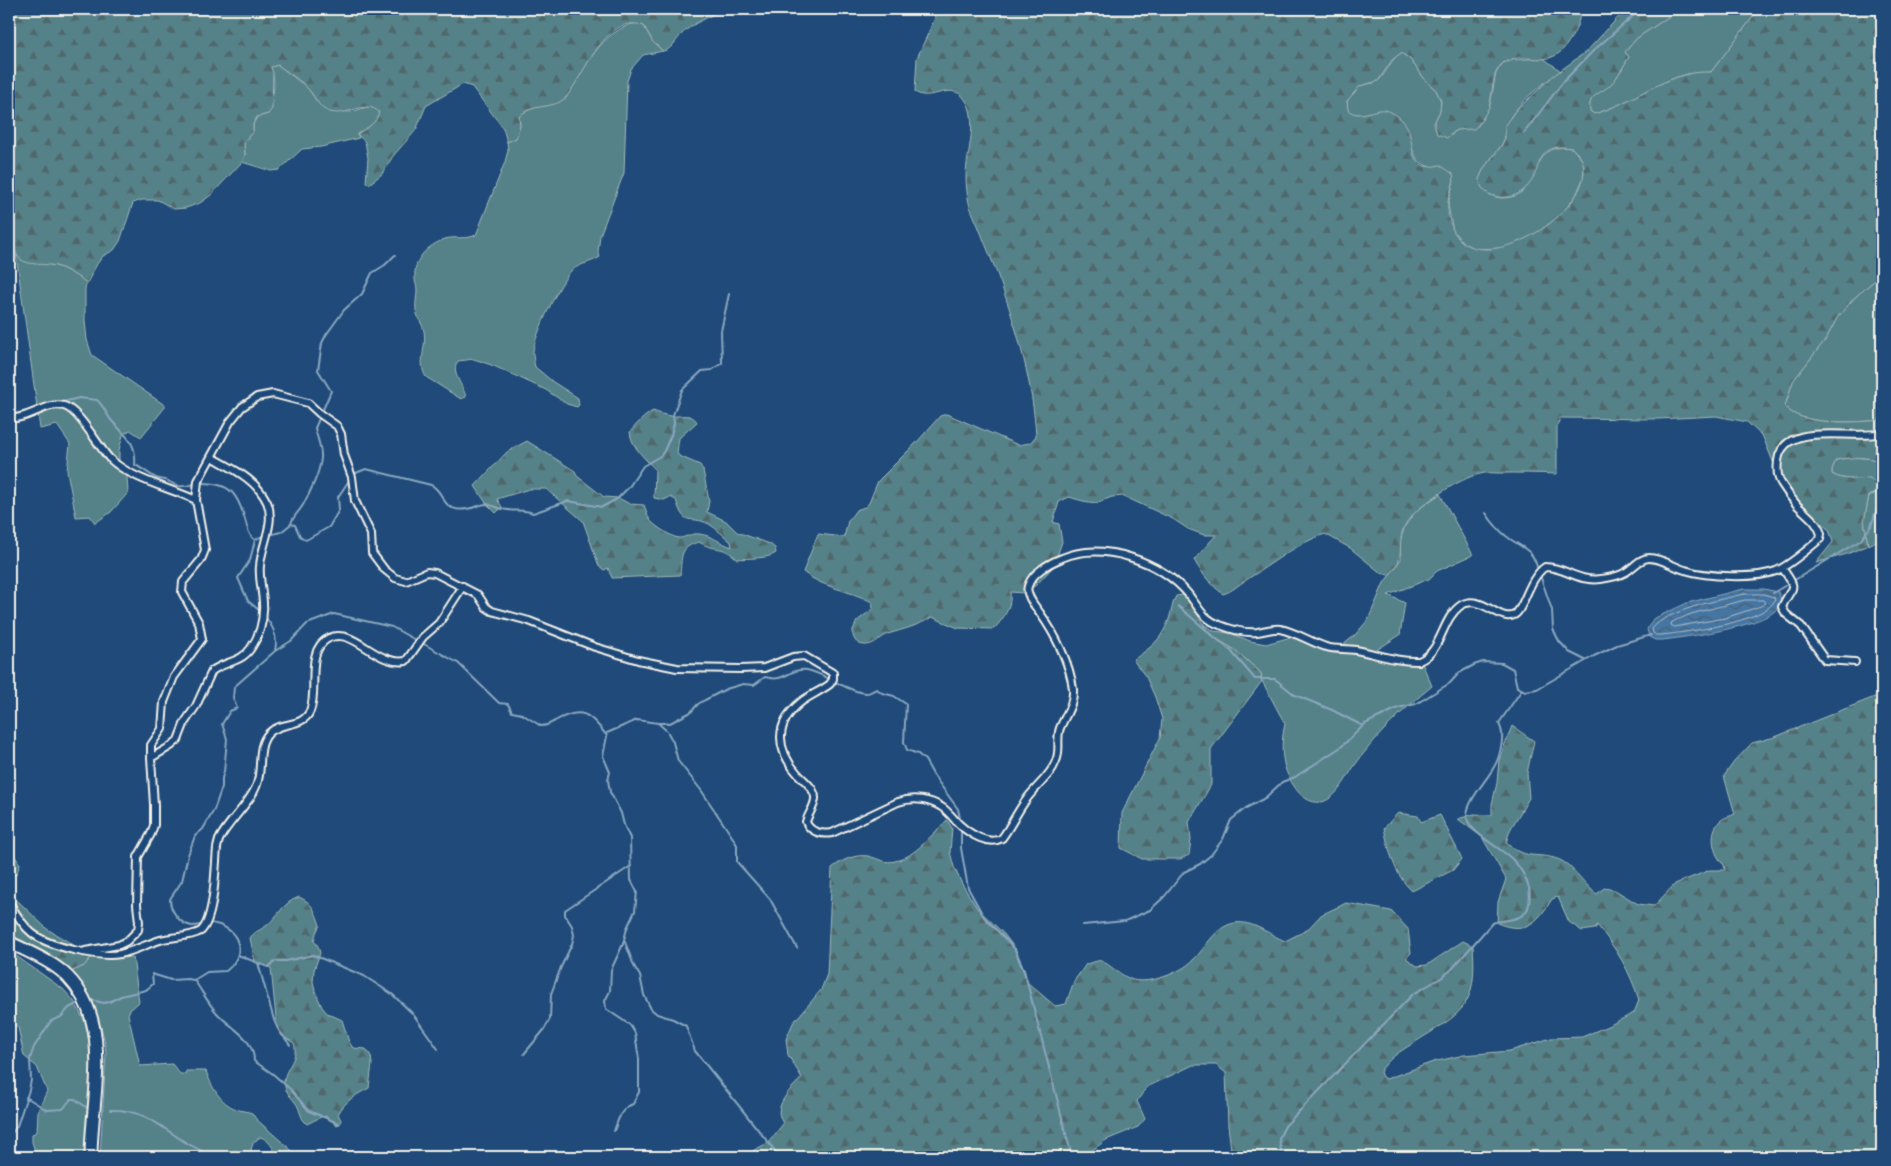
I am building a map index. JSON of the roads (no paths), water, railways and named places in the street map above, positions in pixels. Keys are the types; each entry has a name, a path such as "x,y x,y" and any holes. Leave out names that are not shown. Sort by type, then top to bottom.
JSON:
{"highway":[{"path":"9,942 54,966 67,976 84,1001 93,1023 97,1056 91,1157"}],"street":[{"path":"85,951 119,945 128,941 138,930 138,857 152,834 154,825 151,746 162,729 167,693 178,670 202,639 199,622 182,592 185,578 201,560 205,550 196,500 198,481 236,414 242,407 257,397 273,394 308,403 339,428 344,454 352,477 356,504 371,534 372,553 384,569 395,578 406,581 430,572 444,576 478,595 486,607 492,611 529,621 596,647 638,660 677,668 741,669 764,668 794,657 804,656 833,673 833,679 824,689 794,708 783,727 780,739 781,747 787,759 812,788 815,795 815,802 806,822 809,828 822,834 832,833 898,802 916,798 942,808 960,826 977,836 985,840 998,841 1006,834 1027,798 1055,764 1058,754 1058,733 1072,705 1073,687 1062,654 1054,636 1027,590 1032,579 1044,567 1069,555 1092,551 1107,552 1128,557 1152,567 1183,589 1206,618 1232,629 1246,632 1280,629 1328,648 1351,649 1414,662 1422,660 1430,654 1450,616 1464,604 1480,604 1508,617 1515,615 1533,581 1546,567 1585,580 1621,575 1646,558 1656,559 1685,570 1712,576 1765,573 1782,568 1820,540 1821,534 1817,525 1796,503 1780,481 1777,468 1781,451 1787,443 1804,436 1882,433"},
{"path":"9,418 24,418 53,406 64,406 72,412 106,454 121,467 196,500"},
{"path":"151,758 178,740 185,722 196,706 212,672 247,654 260,629 264,606 259,569 268,529 270,512 268,504 258,489 242,474 212,457"},
{"path":"1782,568 1793,584 1793,588 1783,604 1783,612 1801,626 1826,660 1855,662"},
{"path":"9,902 22,923 33,934 55,944 85,951 118,954 132,951 160,940 198,934 205,928 211,913 219,840 258,783 265,737 277,726 298,723 306,719 310,714 314,694 314,666 318,648 329,638 344,636 360,643 386,660 406,661 422,636 439,623 463,586"}],"water":[{"path":"1743,589 1764,589 1778,592 1781,600 1776,610 1767,616 1739,626 1705,634 1663,640 1655,640 1649,637 1647,629 1653,619 1687,603"}],"waterway":[{"path":"1524,133 1563,82 1593,51 1641,9"},
{"path":"269,535 281,532 291,524 309,495 319,470 321,454 315,428 331,391 318,370 322,343 344,310 362,294 372,273 385,265 395,255"},
{"path":"353,476 366,469 431,485 435,487 451,508 460,510 487,504 500,509 533,513 568,501 602,507 617,499 629,487 643,466 660,456 664,451 671,435 674,423 673,415 682,390 702,371 712,370 722,363 721,331 729,294"},
{"path":"63,402 79,398 97,400 132,444 135,465 156,478 167,480 178,486 195,484"},
{"path":"291,524 295,525 300,536 306,540 329,527 339,510 338,497 350,479"},
{"path":"199,483 219,485 232,492 240,504 249,533 255,540"},
{"path":"1773,593 1861,540 1871,526 1882,493"},
{"path":"1486,513 1503,534 1531,554 1538,570"},
{"path":"260,611 248,601 238,578 250,560 255,540 264,535"},
{"path":"1540,575 1552,610 1553,629 1559,641 1569,652 1585,660"},
{"path":"1178,606 1231,651 1255,679 1275,679 1295,695 1332,710 1363,726"},
{"path":"204,924 187,925 174,912 170,899 182,881 195,836 203,829 214,810 222,787 227,739 222,724 230,711 237,708 233,698 234,687 275,651 291,641 307,624 334,614 392,627 417,641"},
{"path":"265,617 274,632 276,641 275,651"},
{"path":"1083,925 1125,921 1150,910 1164,897 1184,872 1200,864 1211,855 1223,839 1231,820 1246,808 1265,798 1282,782 1295,777 1341,747 1365,724 1398,708 1416,704 1450,683 1459,673 1474,665 1483,662 1502,663 1513,669 1517,687 1525,691 1537,689 1617,645 1651,635"},
{"path":"422,643 458,663 499,703 508,704 512,712 522,714 541,726 548,725 565,716 579,713 590,718 607,736 603,756 610,772 608,780 610,792 621,813 630,838 631,880 637,892 635,911 611,970 610,991 605,1001 606,1009 630,1025 635,1033 639,1059 639,1092 633,1104 620,1115 614,1131"},
{"path":"607,733 637,720 670,723 691,712 698,704 726,689 743,684 754,685 765,677 778,678 795,671 807,670 859,692 867,693 877,689 882,693 894,696 906,704 904,742 907,750 918,754 925,760 958,809 961,823"},
{"path":"1282,1157 1279,1138 1285,1126 1413,994 1441,978 1452,969 1492,923 1514,919 1524,914 1527,910 1530,900 1529,888 1520,869 1507,855 1473,829 1467,818 1469,806 1494,767 1499,755 1502,738 1499,723 1521,691"},
{"path":"658,723 667,731 673,742 678,761 701,790 737,845 737,862 770,899 797,948"},
{"path":"961,828 961,848 968,888 984,917 1015,949 1024,970 1072,1157"},
{"path":"524,1054 544,1030 550,1019 551,994 572,944 574,935 572,926 565,915 565,910 631,866"},
{"path":"194,980 207,972 226,971 233,964 237,956 239,948 233,934 219,925 209,923"},
{"path":"625,942 640,976 644,995 651,1009 657,1014 686,1026 695,1051 780,1157"},
{"path":"238,955 268,967 276,961 286,961 313,955 364,976 392,994 413,1014 438,1049"},
{"path":"258,963 274,1020 290,1045"},
{"path":"91,1000 104,1003 121,996 146,990 153,984 152,974 171,980 194,980 217,1013 246,1039 253,1053 254,1061 290,1089 309,1111 338,1123"},
{"path":"9,1137 17,1126 29,1090 31,1080 30,1059 34,1047 51,1021 61,1017 69,1008 77,1004"},
{"path":"26,1097 47,1110 63,1109 71,1099 75,1099 90,1110"},
{"path":"110,1110 122,1110 142,1115 189,1144 217,1157"}]}
